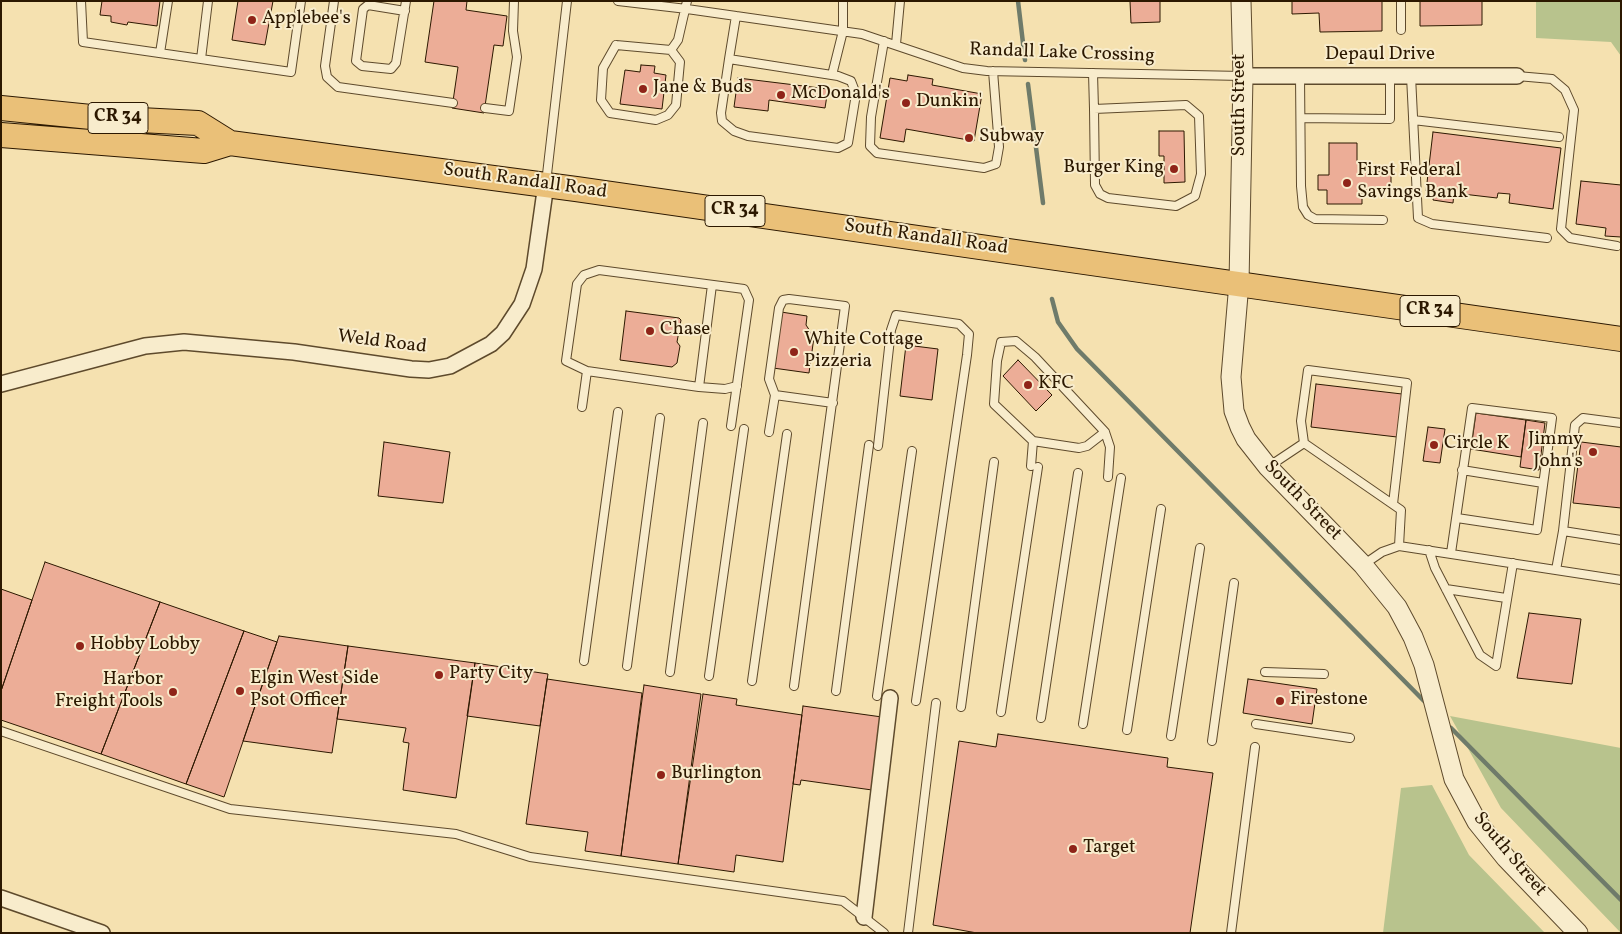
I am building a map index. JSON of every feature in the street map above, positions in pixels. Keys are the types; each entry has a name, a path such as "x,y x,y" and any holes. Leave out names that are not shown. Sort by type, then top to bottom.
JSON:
{"main road":[{"name":"South Randall Road","path":"1,108 101,118 198,122 230,144"},
{"name":"South Randall Road","path":"1,135 204,152 230,144 546,184 1621,339"}],"street":[{"name":"South Street","path":"1241,1 1243,76 1239,283 1232,377 1234,411 1246,439 1268,466 1364,565 1397,607 1413,637 1433,693 1454,779 1476,822 1506,858 1578,933"},
{"name":"Depaul Drive","path":"1243,76 1517,76"},
{"name":"Weld Road","path":"1,384 145,346 184,342 294,352 411,369 440,368 456,364 491,344 503,333 522,304 534,269 546,184"},
{"path":"864,917 884,697"},
{"path":"1,898 76,928 102,933"}],"lane":[{"path":"80,1 83,42 290,72 301,1"},
{"path":"160,53 168,1"},
{"path":"200,59 208,1"},
{"path":"334,1 325,66 327,76 338,87 453,103"},
{"path":"405,11 368,5 363,9 356,61 362,66 392,69 396,63 405,11 406,1"},
{"path":"485,108 509,111 517,58 513,31 514,1"},
{"name":"Weld Road","path":"546,184 567,1"},
{"name":"Randall Lake Crossing","path":"618,1 687,5 736,16 843,31 896,44 963,68 992,71 1243,76"},
{"path":"832,75 843,31 843,1"},
{"path":"896,44 900,1"},
{"path":"1401,1 1401,30"},
{"path":"671,50 678,40 687,5"},
{"path":"729,59 832,75 851,81 856,94 848,144 838,148 748,136 734,131 722,121 721,113 729,59 736,16"},
{"path":"884,41 872,117 870,146 877,153 984,168 996,164 999,147 992,71"},
{"path":"616,45 671,50 680,62 676,104 668,115 656,120 631,118 610,112 601,100 603,68 616,45"},
{"path":"1093,73 1096,185 1100,194 1108,198 1176,206 1195,196 1201,174 1199,116 1186,105 1094,109"},
{"path":"1300,76 1302,200 1308,215 1315,219 1383,220"},
{"path":"1300,118 1390,119 1390,76"},
{"path":"1411,76 1418,218 1432,224 1547,238"},
{"path":"1517,76 1552,79 1564,90 1574,110 1561,229 1570,238 1616,246"},
{"path":"1413,120 1559,137"},
{"path":"731,426 737,386 749,300 744,289 598,270 584,275 577,284 566,361 587,370 699,387 725,389 737,386"},
{"path":"699,387 712,285"},
{"path":"769,432 775,395 769,379 779,308 783,300 789,299 845,306 794,686"},
{"path":"878,446 891,330 896,315 959,324 969,334 967,355 916,701"},
{"path":"1105,432 1087,446 1079,448 1033,441 994,404 997,361 1001,342 1016,341 1035,357 1105,432 1110,447 1108,477"},
{"path":"582,407 587,370"},
{"path":"1393,504 1407,383 1308,370 1301,421 1304,443 1401,510 1399,546"},
{"path":"775,395 833,403"},
{"path":"1451,553 1472,408 1552,418 1537,530 1457,518"},
{"path":"584,661 618,412"},
{"path":"627,666 660,418"},
{"path":"1556,570 1563,531 1575,425 1583,418 1621,423"},
{"path":"670,672 703,423"},
{"path":"709,676 744,429"},
{"path":"752,681 787,434"},
{"path":"1001,712 1035,467 1033,441"},
{"path":"1268,466 1304,443"},
{"path":"836,691 869,445"},
{"path":"884,697 912,451"},
{"path":"961,707 994,462"},
{"path":"1462,470 1543,483"},
{"path":"1041,718 1078,473"},
{"path":"1083,724 1121,478"},
{"path":"1126,730 1161,509"},
{"path":"1563,531 1621,540"},
{"path":"1364,565 1382,552 1399,546 1621,580"},
{"path":"1171,736 1200,548"},
{"path":"1429,550 1446,589 1480,655 1496,666 1513,563"},
{"path":"1212,741 1234,583"},
{"path":"1446,589 1506,598"},
{"path":"1265,672 1324,674"},
{"path":"908,933 936,703"},
{"path":"1256,724 1350,738"},
{"path":"1,731 230,809 456,834 530,857 843,901 884,933"},
{"path":"1231,933 1255,747"}],"green space":[{"path":"1536,1 1621,1 1621,56 1611,42 1536,38"},
{"path":"1450,716 1621,748 1621,933 1501,808"},
{"path":"1432,785 1469,855 1545,933 1383,933 1401,788"}],"building":[{"path":"102,1 160,1 157,26 128,22 127,25 111,22 111,16 100,15"},
{"name":"Applebee's","path":"238,1 273,1 265,45 232,40"},
{"path":"434,1 467,1 466,10 507,16 503,46 494,45 484,113 452,108 458,67 425,62"},
{"path":"1130,1 1160,1 1160,22 1131,23"},
{"path":"1292,1 1382,1 1382,31 1320,32 1319,13 1292,14"},
{"path":"1420,1 1482,1 1482,25 1420,26"},
{"name":"Jane & Buds","path":"641,65 655,66 654,73 666,75 662,109 620,104 625,70 640,72"},
{"path":"908,75 933,79 932,85 982,94 974,141 906,129 904,142 880,138 890,78 907,81"},
{"name":"McDonald's","path":"738,78 828,89 825,108 769,100 768,111 734,107"},
{"name":"Burger King","path":"1159,131 1184,131 1185,182 1164,183 1164,156 1159,156"},
{"path":"1433,132 1561,148 1553,209 1509,203 1510,194 1498,193 1497,198 1454,193 1453,203 1433,200 1434,192 1426,191"},
{"path":"1329,143 1357,143 1357,161 1361,161 1361,172 1391,171 1391,189 1362,190 1362,204 1327,204 1327,190 1318,190 1318,175 1329,175"},
{"path":"1581,181 1621,185 1621,237 1605,236 1606,228 1576,224"},
{"name":"Chase","path":"626,311 679,318 681,320 677,342 680,346 677,363 672,367 620,360"},
{"name":"White Cottage Pizzeria","path":"781,312 807,316 806,325 814,337 809,373 773,368"},
{"path":"906,345 938,349 932,400 900,396"},
{"name":"KFC","path":"1018,360 1052,395 1036,411 1003,376"},
{"path":"1316,384 1402,394 1397,437 1311,427"},
{"path":"1476,413 1526,420 1521,457 1471,449"},
{"path":"1526,420 1545,423 1539,470 1520,467"},
{"name":"Circle K","path":"1428,427 1445,429 1440,463 1423,461"},
{"path":"384,442 450,452 443,503 378,496"},
{"path":"1581,442 1621,447 1621,508 1573,503"},
{"name":"Hobby Lobby","path":"45,562 160,602 101,754 1,720 1,691"},
{"path":"1,589 32,600 1,691"},
{"name":"Harbor Freight Tools","path":"160,602 244,631 186,784 101,754"},
{"path":"1529,613 1581,619 1572,684 1517,678"},
{"name":"Elgin West Side Psot Officer","path":"244,631 277,642 224,797 186,784"},
{"path":"279,636 348,646 332,753 243,741"},
{"path":"348,646 475,663 456,798 403,790 409,743 403,742 406,728 337,719"},
{"path":"475,663 548,674 540,726 467,716"},
{"path":"547,679 642,693 621,856 585,851 588,832 526,824"},
{"name":"Firestone","path":"1248,679 1317,689 1312,724 1243,713"},
{"name":"Burlington","path":"644,685 701,694 678,864 621,856"},
{"path":"703,694 737,699 736,705 802,715 783,862 736,855 734,872 678,864"},
{"path":"803,706 882,717 872,790 801,780 800,785 793,784"},
{"name":"Target","path":"998,734 1168,758 1167,767 1213,773 1190,933 977,933 933,925 959,741 996,747"}],"waterway":[{"path":"1018,1 1025,60"},
{"path":"1028,84 1043,203"},
{"path":"1052,299 1058,322 1077,349 1424,701"},
{"path":"1451,728 1621,900"}],"place":[{"name":"Applebee's","path":"252,20"},
{"name":"Jane & Buds","path":"643,89"},
{"name":"McDonald's","path":"781,95"},
{"name":"Dunkin'","path":"906,103"},
{"name":"Subway","path":"969,138"},
{"name":"Burger King","path":"1174,169"},
{"name":"First Federal Savings Bank","path":"1347,183"},
{"name":"Chase","path":"650,331"},
{"name":"White Cottage Pizzeria","path":"794,352"},
{"name":"KFC","path":"1028,385"},
{"name":"Circle K","path":"1434,445"},
{"name":"Jimmy John's","path":"1593,452"},
{"name":"Hobby Lobby","path":"80,646"},
{"name":"Party City","path":"439,675"},
{"name":"Elgin West Side Psot Officer","path":"240,691"},
{"name":"Harbor Freight Tools","path":"173,692"},
{"name":"Firestone","path":"1280,701"},
{"name":"Burlington","path":"661,775"},
{"name":"Target","path":"1073,849"}]}
